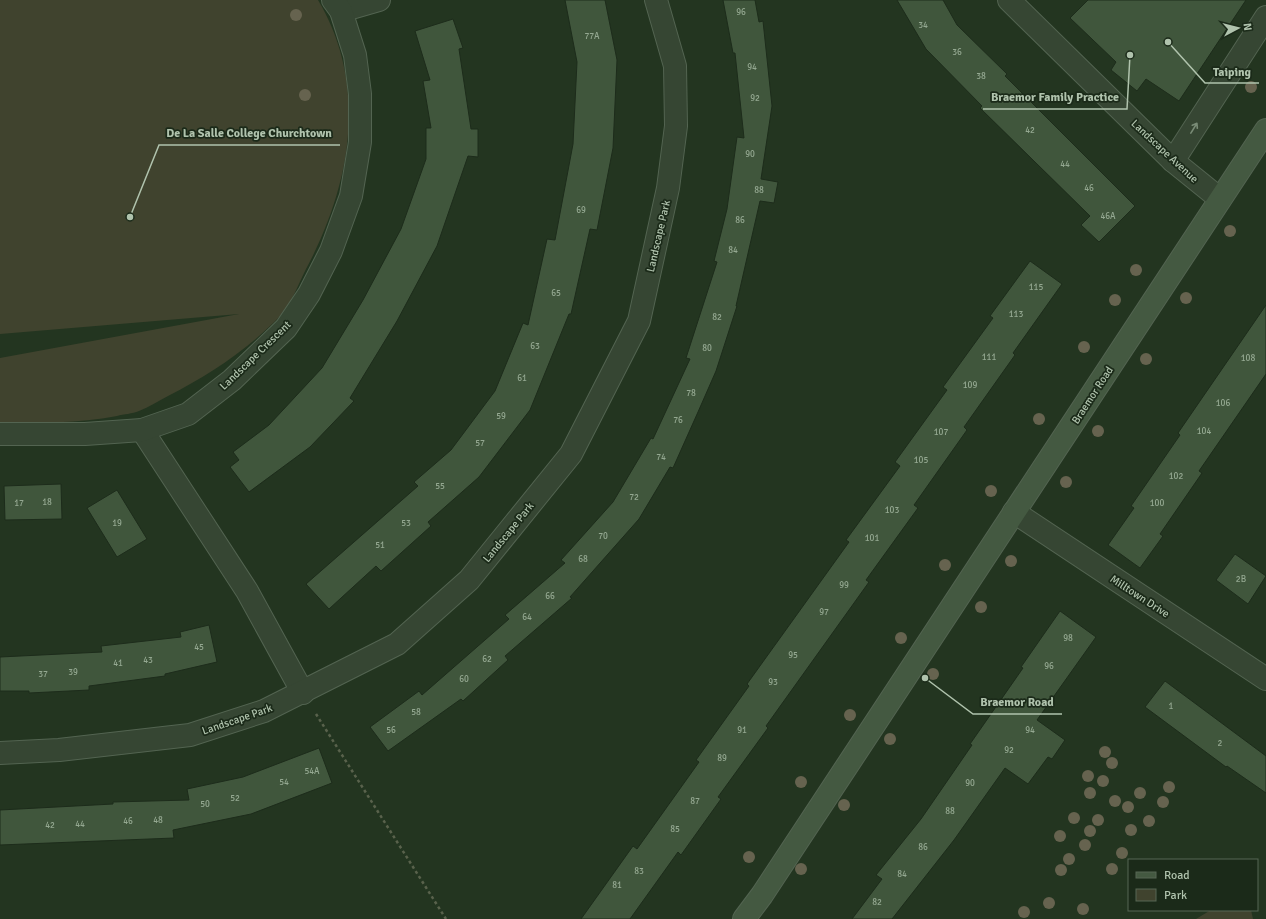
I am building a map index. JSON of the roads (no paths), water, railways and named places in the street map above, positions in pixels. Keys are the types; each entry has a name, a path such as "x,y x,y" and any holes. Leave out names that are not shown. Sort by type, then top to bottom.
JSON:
{"main road":[{"name":"Braemor Road","path":"744,919 766,888 1266,130"}],"street":[{"name":"Landscape Crescent","path":"0,434 85,434 142,430 188,414 232,380 286,328 309,294 331,251 351,196 360,142 360,94 355,55 337,5 379,0"},
{"name":"Landscape Park","path":"0,753 59,750 190,735 264,711 308,701 397,644 469,580 571,454 639,320 668,188 676,126 675,66 656,0"},
{"name":"Landscape Avenue","path":"1009,0 1173,161 1220,199"},
{"path":"1173,161 1266,17"},
{"path":"142,430 248,591 308,701"},
{"name":"Milltown Drive","path":"1014,512 1266,679"}],"place":[{"name":"Taiping","path":"1168,42"},
{"name":"Braemor Family Practice","path":"1130,55"},
{"name":"De La Salle College Churchtown","path":"130,217"},
{"name":"Braemor Road","path":"925,678"}]}
